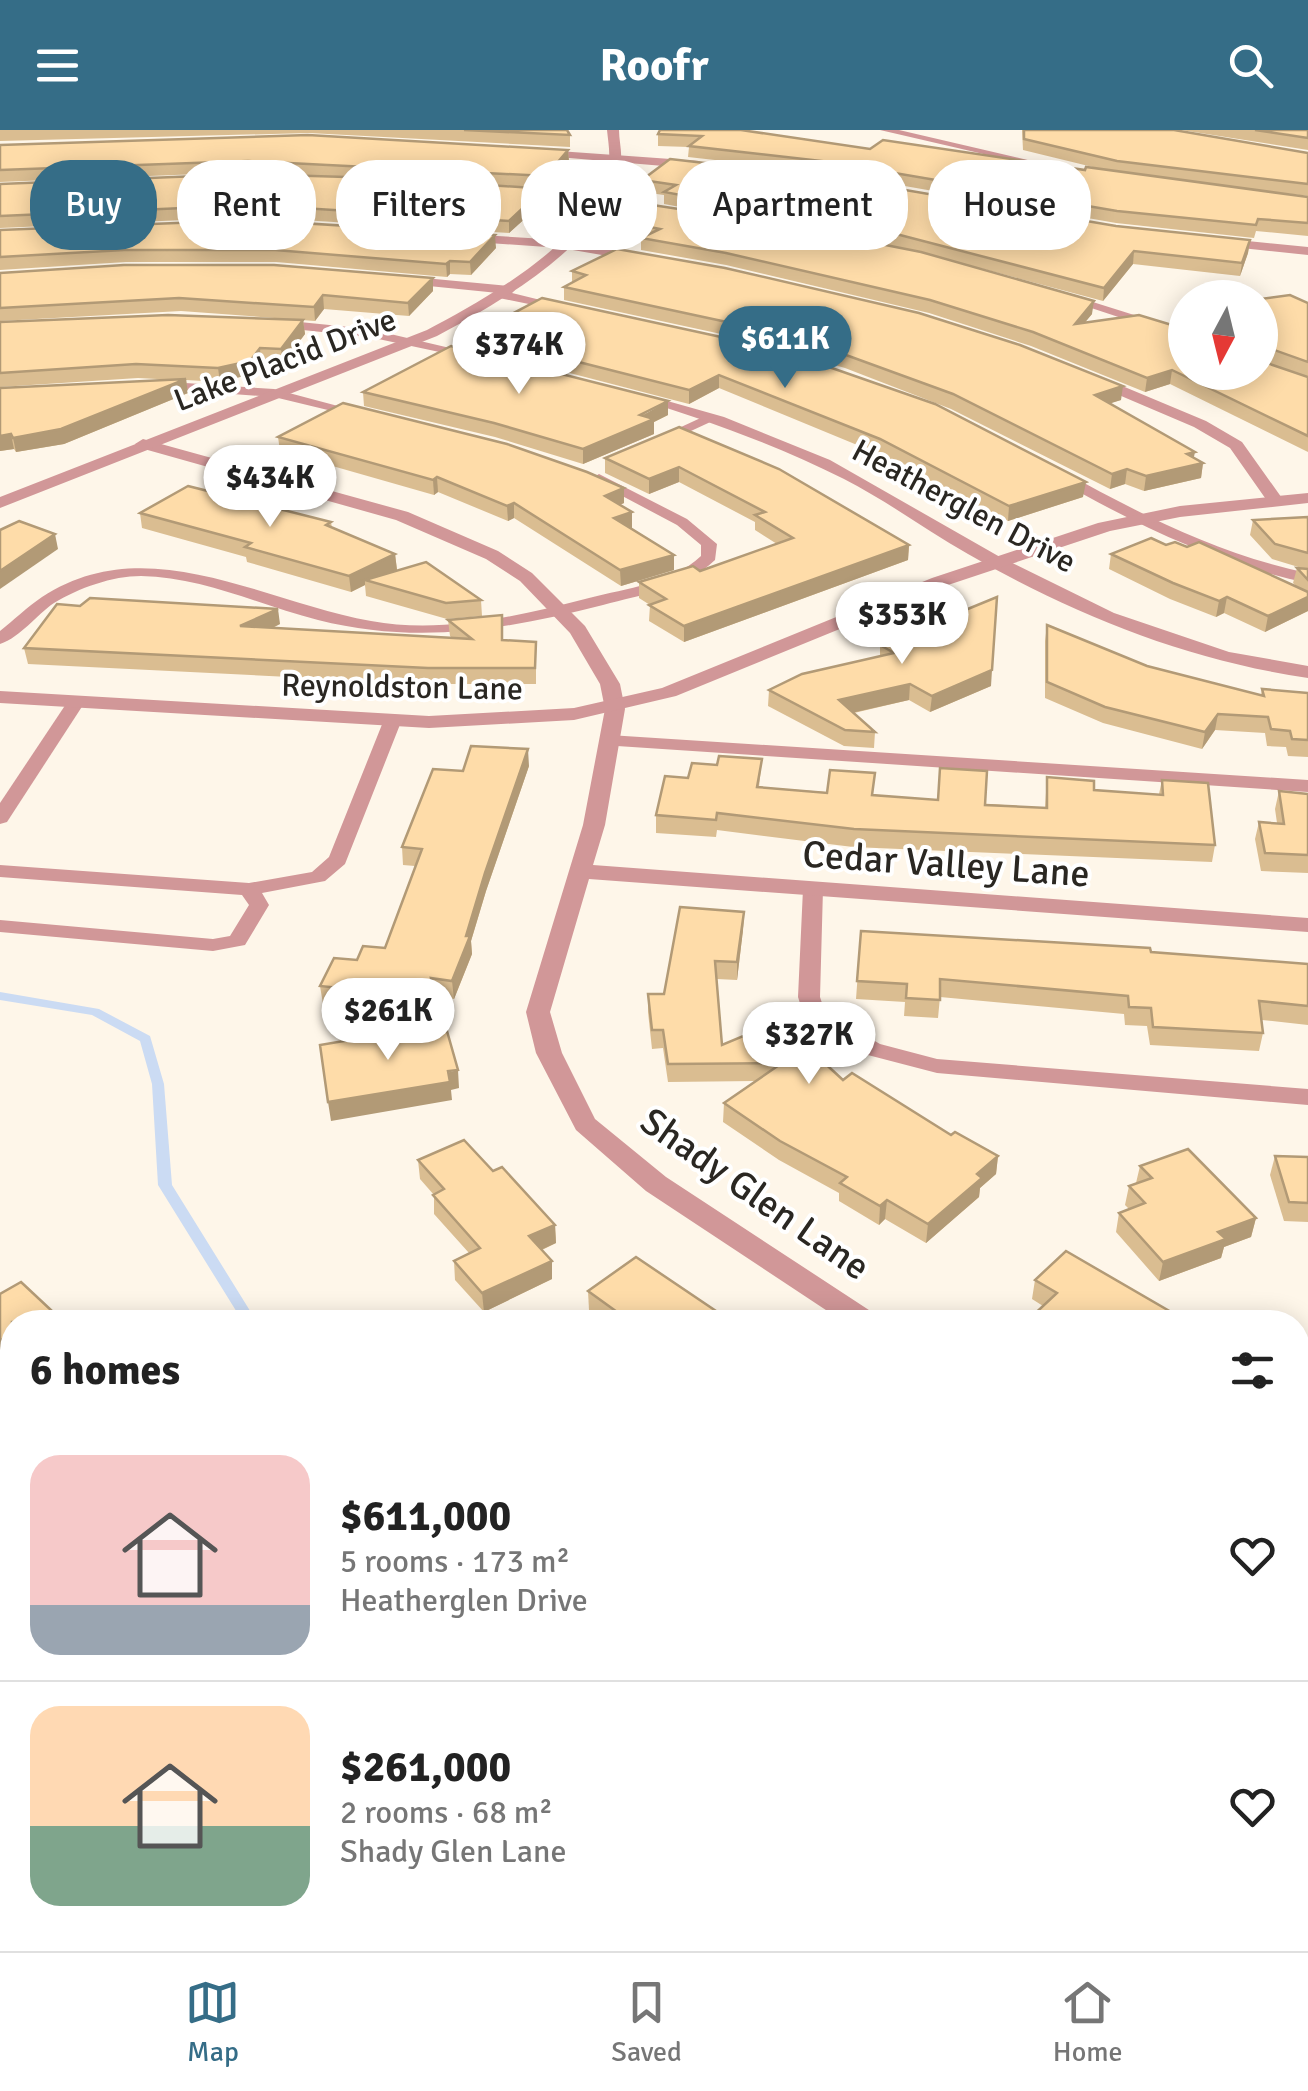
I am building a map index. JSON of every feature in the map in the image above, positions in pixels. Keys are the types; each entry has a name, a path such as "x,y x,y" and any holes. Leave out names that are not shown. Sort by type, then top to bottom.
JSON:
{"street":[{"name":"Lake Placid Drive","path":"614,130 614,160"},
{"path":"525,150 677,163"},
{"path":"1200,240 1301,256"},
{"name":"Lake Placid Drive","path":"0,503 410,341 506,292 554,250"},
{"path":"597,250 658,260"},
{"path":"257,322 369,333 501,362"},
{"path":"1080,374 1200,424 1236,445 1276,501"},
{"name":"Heatherglen Drive","path":"611,387 712,418 851,477 995,562 1158,638 1207,654 1308,672"},
{"name":"Shady Glen Lane","path":"143,444 402,516 442,531 526,577 562,611 598,660 610,684 615,709 594,826 538,1012 549,1053 586,1124 656,1184 847,1310"},
{"name":"Reynoldston Lane","path":"0,697 392,722 490,723 615,709 669,692 995,562 1138,519 1308,498"},
{"name":"Cedar Valley Lane","path":"578,871 1308,924"}],"lane":[{"path":"884,130 1023,160"},
{"path":"657,209 676,212"},
{"path":"390,279 506,292 578,310"},
{"path":"1044,288 1168,329"},
{"path":"148,384 274,393 386,420"},
{"path":"640,449 712,418"},
{"path":"1037,462 1138,519 1271,572 1308,578"},
{"path":"0,639 70,585 124,570 176,573 375,627 429,628 562,611 678,579 708,556 709,544 682,522 587,472 605,464"},
{"path":"0,818 76,702"},
{"path":"0,872 249,889 318,877 338,860 392,722"},
{"path":"609,741 1308,786"},
{"path":"814,888 809,997 814,1016 872,1050 937,1066 1308,1097"},
{"path":"0,926 213,945 238,941 259,905 249,889"}],"building":[{"path":"464,130 567,130 570,135"},
{"path":"660,130 741,130 870,149 883,140 1018,160 928,160 928,179 908,175 908,160 812,160 689,146 702,136 658,134"},
{"path":"1024,130 1174,130 1308,153 1308,184 1117,161 1024,139"},
{"path":"1255,130 1308,130 1308,138"},
{"path":"308,135 568,150 560,160 521,160 521,175 501,174 501,160 336,160 336,165 316,164 316,160 177,160 177,164 157,164 157,160 30,160 30,169 0,170 0,145"},
{"path":"670,159 679,160 677,194 664,192 676,185 657,182 657,169"},
{"path":"1091,168 1308,197 1308,223 1258,219 1256,225 1091,207"},
{"path":"316,176 336,177 336,210 316,209"},
{"path":"177,177 177,208 157,209 157,178"},
{"path":"30,183 30,215 0,216 0,184"},
{"path":"501,186 521,187 521,210 509,221 501,220"},
{"path":"908,190 928,194 928,242 908,237"},
{"path":"657,206 677,209 677,244 657,241"},
{"path":"1091,222 1250,240 1242,263 1134,251 1104,288 958,250 1091,250"},
{"path":"177,223 177,250 157,250 157,224"},
{"path":"316,224 336,225 336,250 481,250 470,262 446,264 275,250 316,250"},
{"path":"30,229 30,250 124,250 0,257 0,230"},
{"path":"623,250 725,268 919,313 1020,345 1123,386 1095,395 1195,452 1187,454 1203,463 1146,476 1127,469 1112,474 953,394 846,355 736,324 564,287 586,275 572,271"},
{"path":"709,250 921,252 1094,301 1075,324 1139,315 1168,324 1168,371 1147,378 1033,332 930,300"},
{"path":"124,265 274,265 433,278 408,303 323,295 314,307 179,298 0,308 0,273"},
{"path":"1290,295 1308,303 1308,362 1278,351 1278,297"},
{"path":"542,298 721,337 829,367 935,404 1086,482 1009,506 880,439 719,375 689,390 472,335"},
{"path":"168,315 303,320 281,349 260,348 250,361 218,368 136,364 0,373 0,322"},
{"path":"451,346 668,401 640,415 654,419 583,449 363,392"},
{"path":"1278,367 1308,377 1308,436 1213,390 1278,390"},
{"path":"186,379 61,429 13,438 11,434 0,436 0,388"},
{"path":"343,403 507,444 624,488 605,496 632,512 614,518 674,555 620,570 514,503 507,506 437,477 433,480 278,437"},
{"path":"679,427 779,469 909,545 684,626 649,605 666,599 639,582 693,566 700,571 793,538 755,515 765,512 679,467 649,479 605,458"},
{"path":"188,486 331,522 326,525 395,554 349,576 245,547 251,543 140,513"},
{"path":"1308,517 1308,553 1275,544 1253,520"},
{"path":"19,521 55,534 0,571 0,530"},
{"path":"1151,538 1166,545 1175,542 1187,547 1199,542 1308,592 1308,597 1268,616 1227,597 1219,601 1173,583 1111,554"},
{"path":"426,562 481,600 446,603 365,580"},
{"path":"997,597 992,670 932,696 910,684 839,700 875,732 845,730 769,690 802,674 894,653 880,645"},
{"path":"90,598 278,609 240,626 472,639 448,620 502,615 502,640 536,642 535,668 428,668 24,648 57,604 80,606"},
{"path":"1047,625 1147,666 1264,696 1262,689 1308,693 1308,740 1292,739 1290,731 1271,729 1268,717 1218,714 1205,732 1105,707 1047,682"},
{"path":"471,746 528,749 485,873 466,936 470,936 452,981 431,978 437,998 320,986 334,958 357,960 363,946 385,948 422,849 402,847 433,769 463,771"},
{"path":"719,756 762,759 757,787 827,793 830,770 875,773 872,795 938,800 940,768 987,771 985,805 1047,808 1047,777 1094,781 1094,790 1163,795 1162,780 1208,783 1215,845 854,829 717,813 716,820 656,815 665,776 688,778 692,763 717,765"},
{"path":"1279,791 1308,794 1308,855 1265,853 1259,822 1284,824"},
{"path":"680,907 744,912 737,962 715,961 722,1045 779,1021 843,1080 852,1073 951,1135 955,1132 998,1156 977,1174 982,1178 928,1224 887,1200 880,1206 840,1183 847,1177 780,1141 724,1103 782,1063 668,1064 663,1030 652,1030 648,994 664,994"},
{"path":"861,931 1150,948 1151,952 1308,964 1308,1006 1259,1001 1263,1033 1153,1027 1151,1008 1129,1007 1128,996 940,979 940,1000 906,998 907,984 857,981"},
{"path":"445,1024 458,1070 448,1071 450,1082 328,1102 320,1045"},
{"path":"464,1140 493,1171 502,1167 555,1225 529,1236 552,1261 482,1293 454,1261 480,1248 433,1195 444,1189 418,1160"},
{"path":"1188,1149 1256,1218 1218,1232 1226,1239 1163,1262 1119,1213 1145,1203 1129,1186 1152,1178 1140,1166"},
{"path":"1275,1156 1308,1157 1308,1203 1289,1202"},
{"path":"1066,1251 1168,1310 1039,1310 1057,1293 1035,1280"},
{"path":"636,1257 715,1310 614,1310 588,1291"},
{"path":"21,1282 51,1310 0,1310 0,1294"}],"waterway":[{"path":"0,996 95,1012 146,1039 158,1084 165,1185 243,1310"}]}
